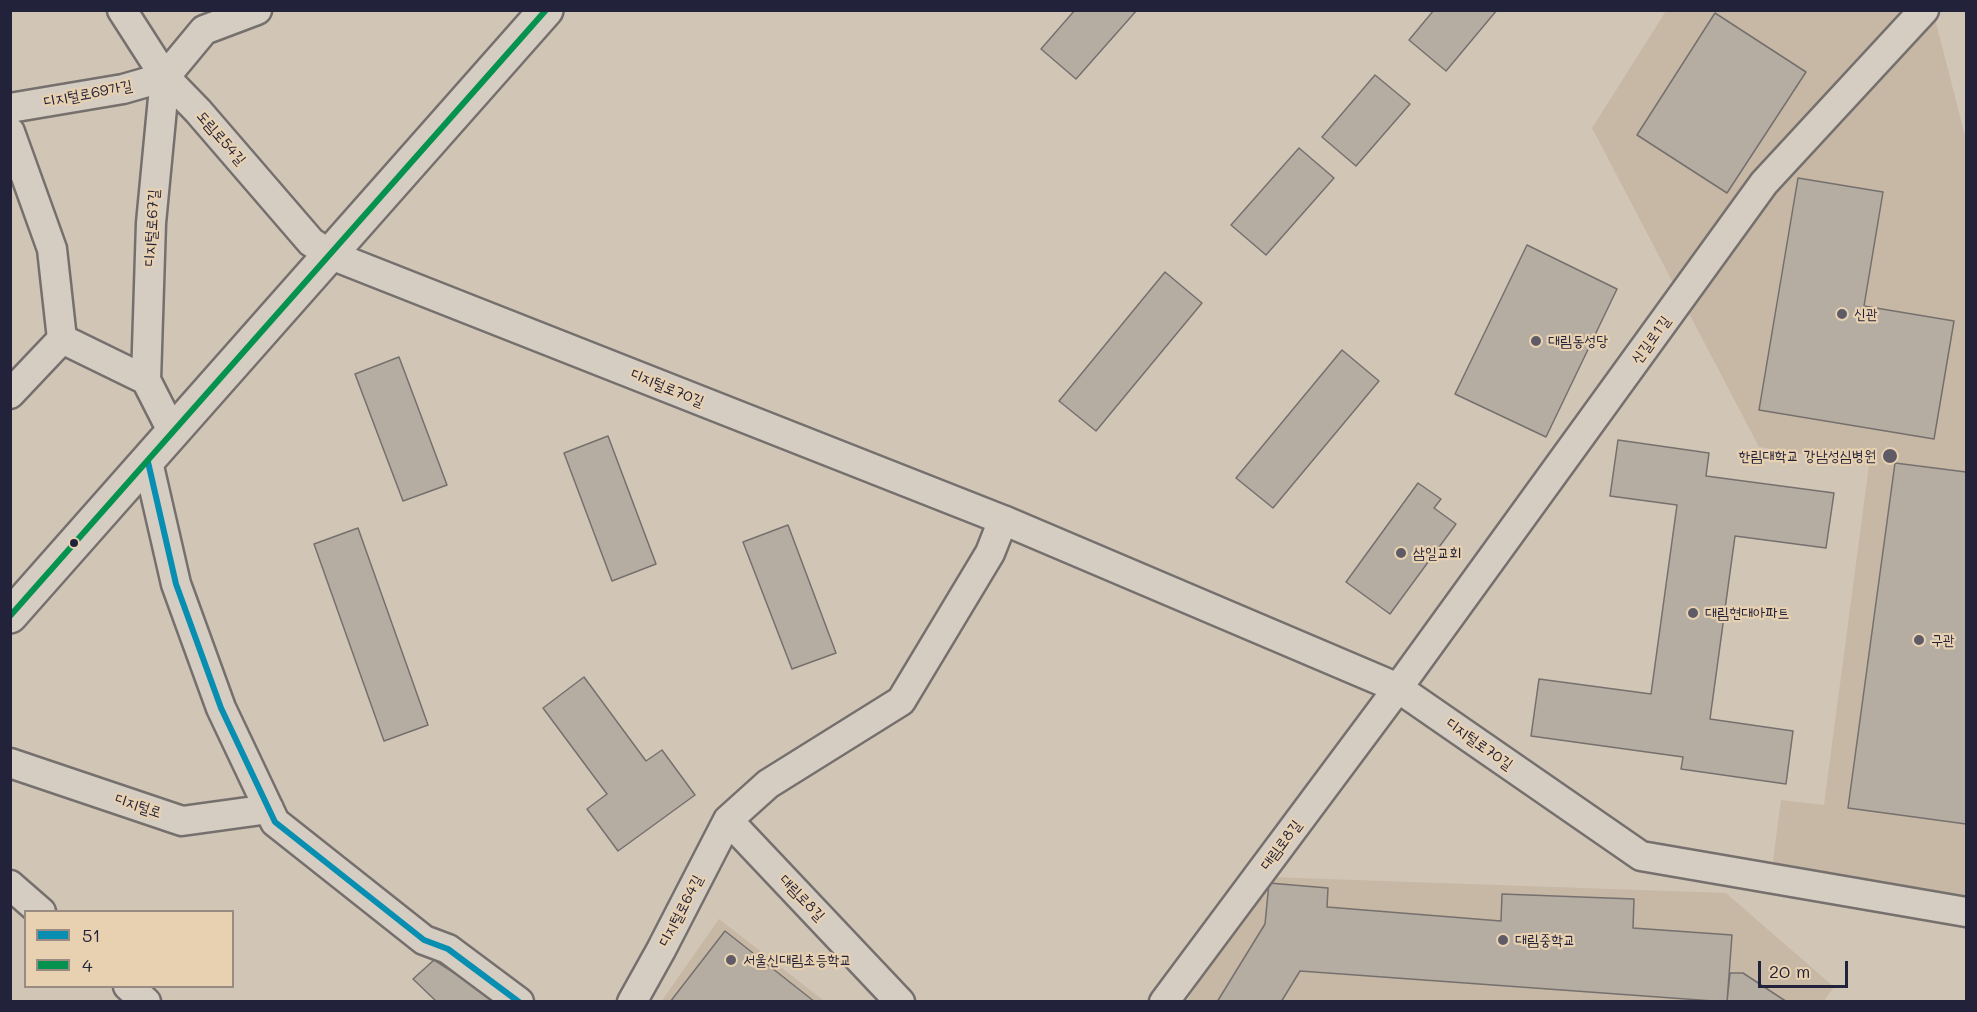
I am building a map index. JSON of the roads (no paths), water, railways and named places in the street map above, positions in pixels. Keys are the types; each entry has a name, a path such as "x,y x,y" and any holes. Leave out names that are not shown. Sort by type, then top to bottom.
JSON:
{"main road":[{"path":"10,616 546,10"}],"street":[{"name":"도림로54길","path":"122,10 165,77 198,111 310,242 331,255"},
{"path":"165,77 204,30 257,10"},
{"name":"신길로1길","path":"1398,688 1764,183 1924,10"},
{"name":"디지털로69가길","path":"10,108 123,89 165,77"},
{"name":"디지털로67길","path":"165,77 152,223 146,380 173,433"},
{"path":"10,132 52,249 62,339 10,394"},
{"name":"디지털로70길","path":"331,255 1003,520 1398,688 1641,856 1966,912"},
{"path":"62,339 146,380"},
{"path":"148,462 176,584 221,708 275,822 424,940 448,948 519,1002"},
{"path":"728,820 768,783 901,701 990,553 1003,520"},
{"name":"대림로8길","path":"1164,1002 1398,688"},
{"name":"디지털로","path":"10,763 182,821 269,809"},
{"name":"대림로8길","path":"728,820 900,1002"},
{"name":"디지털로64길","path":"632,1002 728,820"},
{"path":"10,885 39,910"},
{"path":"129,988 146,1002"}],"place":[{"name":"신관","path":"1842,314"},
{"name":"대림동성당","path":"1536,341"},
{"name":"한림대학교 강남성심병원","path":"1890,456"},
{"name":"삼일교회","path":"1401,553"},
{"name":"대림현대아파트","path":"1693,613"},
{"name":"구관","path":"1919,640"},
{"name":"대림중학교","path":"1503,940"},
{"name":"서울신대림초등학교","path":"731,960"}]}
